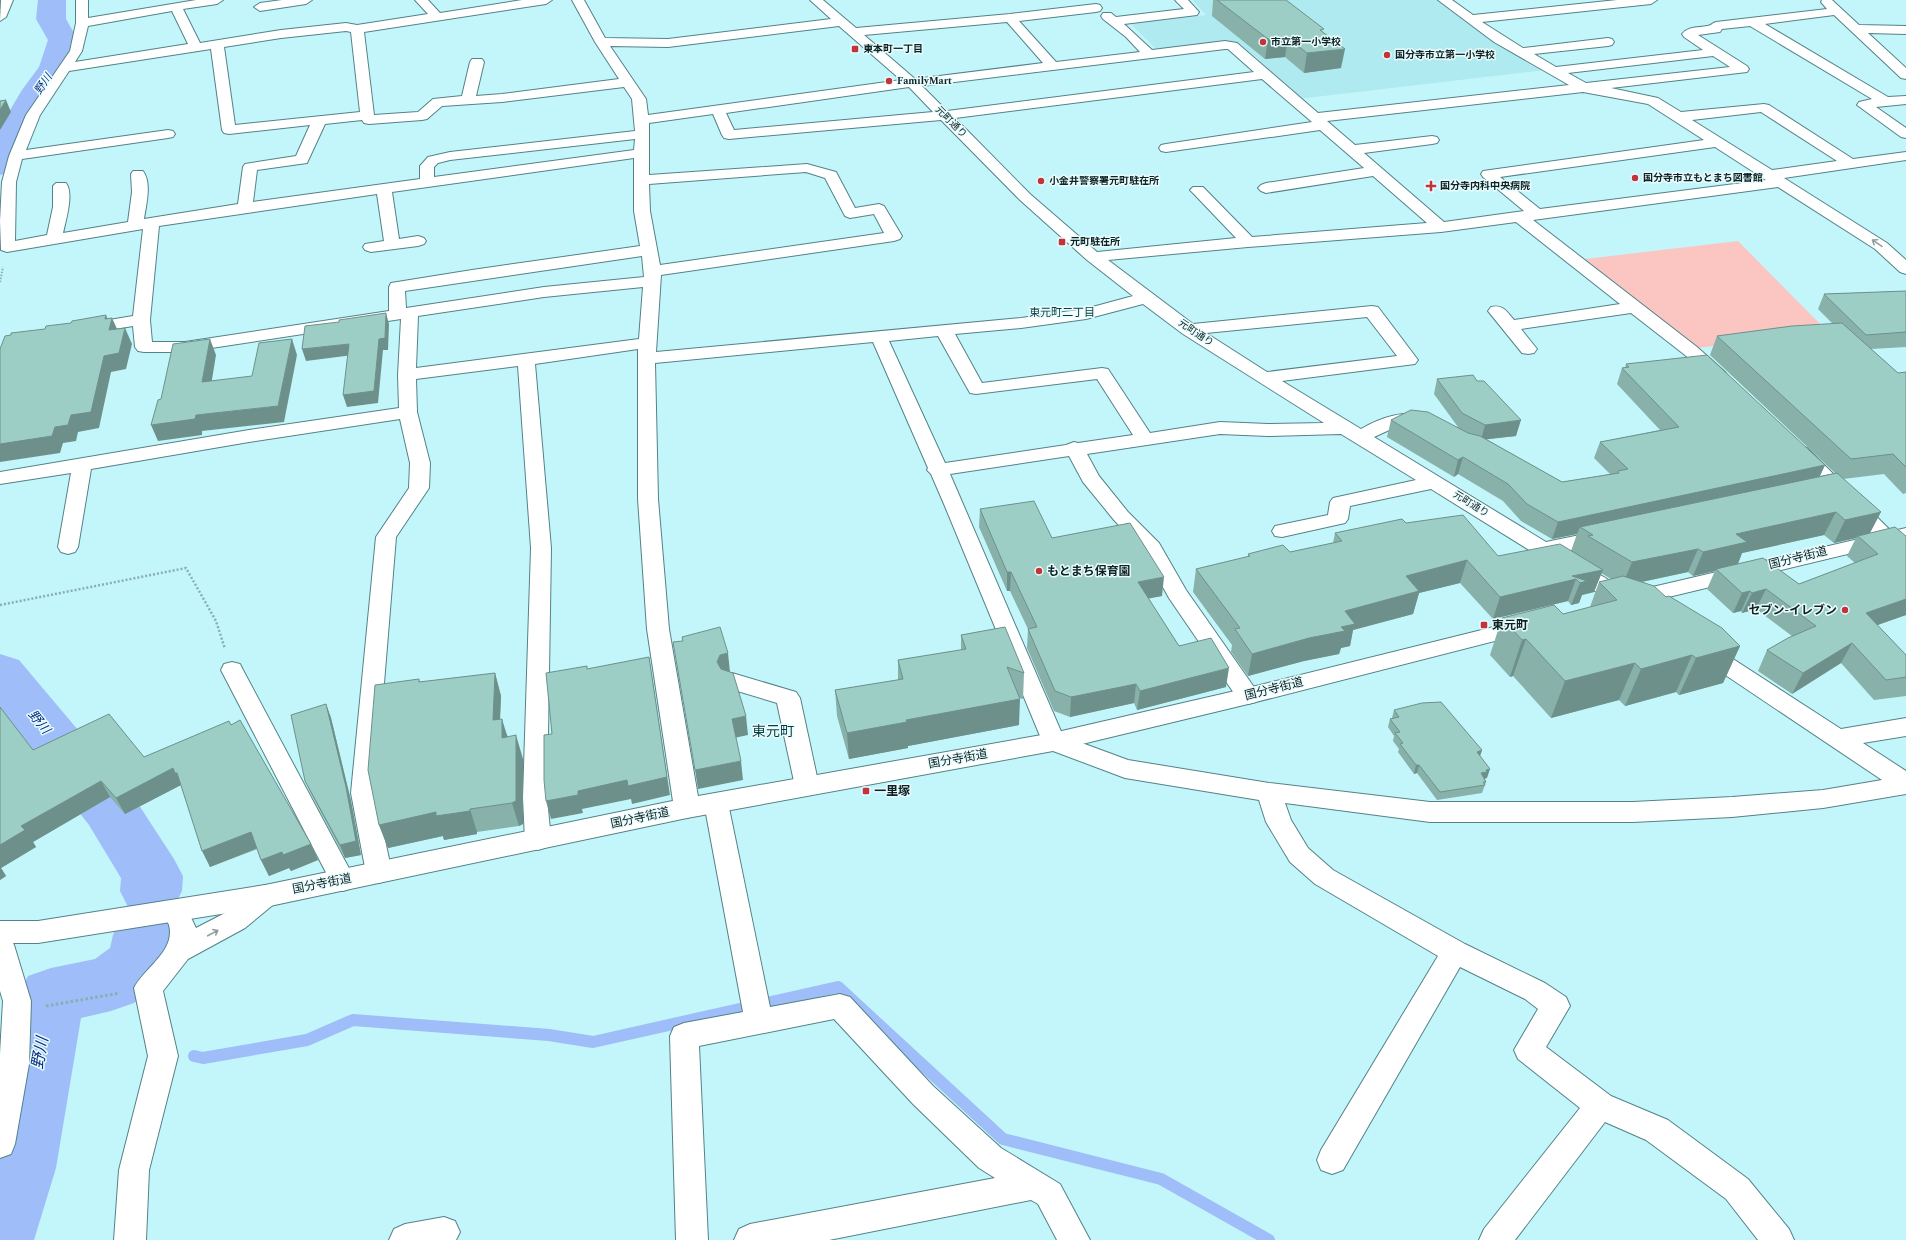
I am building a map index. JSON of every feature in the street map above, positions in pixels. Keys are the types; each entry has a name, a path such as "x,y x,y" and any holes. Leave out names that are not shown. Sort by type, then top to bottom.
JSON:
{"street":[{"path":"0,17 7,0"},
{"path":"82,0 82,23 76,51 67,67 33,115 16,156 9,182 7,247 384,187 642,153"},
{"path":"82,23 217,0"},
{"path":"256,3 306,0"},
{"path":"421,0 438,17"},
{"path":"67,67 281,34 346,27 357,29 546,0"},
{"path":"578,0 601,42 639,98 642,127 640,180 642,211 653,276 647,351 648,499 658,629 687,808"},
{"name":"元町通り","path":"816,0 912,83 1025,197 1094,257 1189,330 1264,378 1436,482 1652,617"},
{"path":"1114,21 1194,12 1181,0"},
{"path":"1444,0 1498,39 1584,88 1653,101 1881,246 1906,269"},
{"path":"1471,19 1614,2 1652,0"},
{"path":"1824,0 1838,11 1906,74"},
{"path":"256,3 281,34"},
{"path":"601,42 668,43 732,35 1010,18 1092,4 1130,34 1149,54"},
{"path":"176,7 196,47"},
{"path":"1166,148 1318,121 1739,70 1742,69 1688,34 1691,32 1716,29 1716,26 1838,11"},
{"path":"1010,18 1053,66"},
{"path":"1753,22 1885,101"},
{"path":"357,29 367,116 369,120 422,116 438,102 502,98 628,82"},
{"path":"1858,30 1905,31"},
{"path":"1520,52 1608,42"},
{"path":"217,44 229,130 367,116"},
{"path":"427,181 427,166 433,160 450,156 642,127 718,110 912,83 1225,45 1232,46 1441,227"},
{"path":"1553,71 1716,52"},
{"path":"468,101 477,62"},
{"path":"718,110 729,135 832,128 944,116 1264,75"},
{"path":"1906,100 1885,101 1864,105 1906,134"},
{"path":"1677,117 1764,108 1851,164"},
{"path":"246,208 250,167 302,160 319,121"},
{"path":"16,156 168,134"},
{"path":"1351,150 1432,140"},
{"path":"1719,142 1488,174 1528,216 1635,307 1690,350 1731,386"},
{"path":"1094,257 1248,242 1441,227 1528,216 1776,179 1851,164 1906,156"},
{"path":"138,174 143,225 141,320 144,347 185,347 653,276 894,236 879,209 850,212 831,175 807,168 640,180"},
{"path":"1266,188 1376,171"},
{"path":"54,240 61,207 61,186"},
{"path":"384,187 392,244"},
{"path":"1198,190 1248,242"},
{"path":"371,247 418,241"},
{"path":"379,873 363,793 375,674 386,537 419,488 420,463 408,412 404,313 397,287 472,274 649,250"},
{"path":"406,375 526,360 826,340 845,341 1021,323 1086,314 1146,298"},
{"path":"1509,326 1635,307"},
{"path":"1189,330 1372,311 1409,360 1264,378"},
{"path":"1497,311 1528,349"},
{"path":"70,331 141,320"},
{"path":"944,331 976,389 1102,373 1144,438"},
{"path":"879,337 937,470 954,504 1053,742 1126,769 1269,792 1430,812 1633,812 1732,807 1823,799 1906,784"},
{"path":"526,360 540,548 535,798 538,840"},
{"path":"0,478 249,436 408,412"},
{"path":"937,470 1074,448 1220,428 1353,433 1390,421 1409,418 1427,421 1440,428"},
{"path":"1786,439 1836,486 1885,537"},
{"path":"1074,448 1095,483 1121,516 1152,548 1177,593 1248,696"},
{"path":"68,547 82,465"},
{"path":"1282,531 1338,519 1340,502 1436,482"},
{"path":"1813,491 1836,486"},
{"path":"1543,549 1620,532"},
{"name":"国分寺街道","path":"1596,608 1885,537 1906,534"},
{"name":"国分寺街道","path":"0,932 38,932 265,896 343,881 687,808 1053,742 1248,696 1550,620"},
{"path":"1685,638 1839,738 1906,784"},
{"path":"232,670 343,881"},
{"path":"732,681 788,698 808,786"},
{"path":"1839,738 1906,727"},
{"path":"1269,792 1279,822 1298,855 1324,877 1455,952 1535,991 1556,1006 1528,1050 1600,1106 1657,1130 1737,1189 1778,1240"},
{"path":"716,803 759,1020"},
{"path":"178,951 236,920 265,896"},
{"path":"130,1240 134,1170 163,1056 148,988 178,951 184,937 182,926 175,911"},
{"path":"0,946 17,1001 14,1064 0,1144"},
{"path":"1332,1160 1455,952"},
{"path":"692,1240 684,1036 759,1020 840,1006 923,1095 990,1158 1049,1194 1074,1240"},
{"path":"1495,1240 1600,1106"},
{"path":"750,1240 1033,1185"},
{"path":"405,1240 444,1232"}],"path":[{"path":"0,605 186,568 216,621 232,670"},
{"path":"38,1008 148,988"}],"shaded area":[{"name":"国分寺市立第一小学校","path":"1439,0 1546,70 1298,99 1257,63 1260,61 1241,45 1226,41 1162,49 1155,48 1132,25 1135,23 1206,15 1193,1"},
{"path":"1738,241 1829,333 1697,348 1585,259"}],"building":[{"path":"1217,0 1286,0 1324,29 1320,30 1345,49 1307,53 1288,38 1268,39"},
{"path":"6,100 0,110 0,101"},
{"path":"1906,291 1906,332 1866,335 1824,294"},
{"path":"386,313 385,338 379,339 374,391 343,395 349,344 302,349 305,326 339,322 339,320"},
{"path":"106,315 105,319 112,318 109,330 125,328 119,353 104,356 91,412 71,415 68,425 55,427 52,436 0,444 0,349 5,336 11,335 11,333 45,329 46,326 71,323 72,321"},
{"path":"1842,323 1898,373 1906,372 1906,467 1893,454 1851,459 1717,336 1792,326"},
{"path":"210,339 202,382 252,376 259,343 292,339 278,406 196,415 195,419 151,425 158,400 161,399 173,344"},
{"path":"1707,355 1825,465 1558,522 1527,504 1508,484 1463,457 1458,460 1391,420 1411,410 1428,412 1468,433 1480,436 1562,482 1619,473 1618,471 1628,469 1600,442 1679,427 1622,368 1629,367 1626,364"},
{"path":"1473,375 1477,381 1484,381 1521,420 1485,425 1462,413 1437,379"},
{"path":"1837,473 1881,512 1845,520 1836,512 1736,534 1747,542 1703,552 1698,549 1632,562 1588,536 1593,535 1580,527"},
{"path":"1034,501 1052,538 1130,523 1164,577 1138,582 1179,646 1211,638 1229,668 1140,691 1136,684 1071,697 1055,691 1028,629 1037,627 1011,572 1007,572 980,509"},
{"path":"1463,515 1498,556 1560,544 1603,570 1572,576 1587,581 1580,583 1576,579 1500,597 1467,560 1406,576 1419,591 1345,611 1355,624 1341,627 1345,631 1309,638 1252,654 1235,629 1240,628 1196,569 1250,556 1248,554 1283,545 1290,552 1342,541 1335,533 1402,519 1406,523"},
{"path":"1895,527 1906,536 1906,599 1866,613 1906,655 1906,677 1886,680 1852,643 1803,673 1767,650 1788,638 1816,626 1766,589 1752,593 1750,591 1742,593 1716,569 1763,558 1799,584 1878,554 1858,536"},
{"path":"1623,576 1654,586 1666,597 1669,596 1722,628 1740,646 1696,658 1692,655 1641,669 1635,663 1565,681 1526,639 1522,640 1502,618 1554,605 1563,614 1617,600 1599,582"},
{"path":"720,627 728,653 720,655 717,662 721,669 733,673 746,716 732,719 741,761 695,770 673,642 683,641 682,637"},
{"path":"1005,627 1024,673 1007,667 1020,699 906,720 907,722 847,733 835,690 903,679 898,660 966,649 961,635"},
{"path":"649,657 667,777 628,786 627,780 578,791 578,795 546,801 544,780 544,735 552,734 546,673 587,666 587,669"},
{"path":"495,673 493,720 502,719 502,738 516,735 516,801 512,803 470,809 470,811 436,816 436,812 379,825 368,770 375,685 419,679 419,682"},
{"path":"1441,702 1482,750 1477,752 1490,769 1486,770 1487,772 1481,773 1486,782 1483,782 1485,785 1440,792 1400,744 1403,743 1395,733 1400,732 1390,719 1399,717 1394,710 1422,703"},
{"path":"326,704 346,787 356,841 340,845 305,781 291,715"},
{"path":"0,707 33,750 109,714 144,757 229,721 231,725 240,720 311,844 283,855 282,852 261,860 251,832 202,851 177,773 175,773 173,768 116,798 101,781 21,826 25,830 0,845"}],"waterway":[{"name":"野川","path":"0,165 7,144 38,90 54,68 63,40 51,19 52,0"},
{"name":"野川","path":"0,673 110,809 152,876 151,891"},
{"name":"野川","path":"0,1232 20,1168 51,996 111,983 140,963 145,935"},
{"name":"野川","path":"140,963 142,969"},
{"path":"194,1056 203,1058 307,1040 353,1020 549,1035 593,1042 838,987 1003,1139 1161,1179 1269,1240"}],"place":[{"name":"市立第一小学校","path":"1263,42"},
{"name":"東本町一丁目","path":"855,49"},
{"name":"国分寺市立第一小学校","path":"1387,55"},
{"name":"FamilyMart","path":"889,81"},
{"name":"国分寺市立もとまち図書館","path":"1635,178"},
{"name":"小金井警察署元町駐在所","path":"1041,181"},
{"name":"国分寺内科中央病院","path":"1431,186"},
{"name":"元町駐在所","path":"1062,242"},
{"name":"もとまち保育園","path":"1039,571"},
{"name":"セブン-イレブン","path":"1845,610"},
{"name":"東元町","path":"1484,625"},
{"name":"一里塚","path":"866,791"}],"district":[{"name":"東元町二丁目","path":"1062,312"},
{"name":"東元町","path":"773,731"}]}
